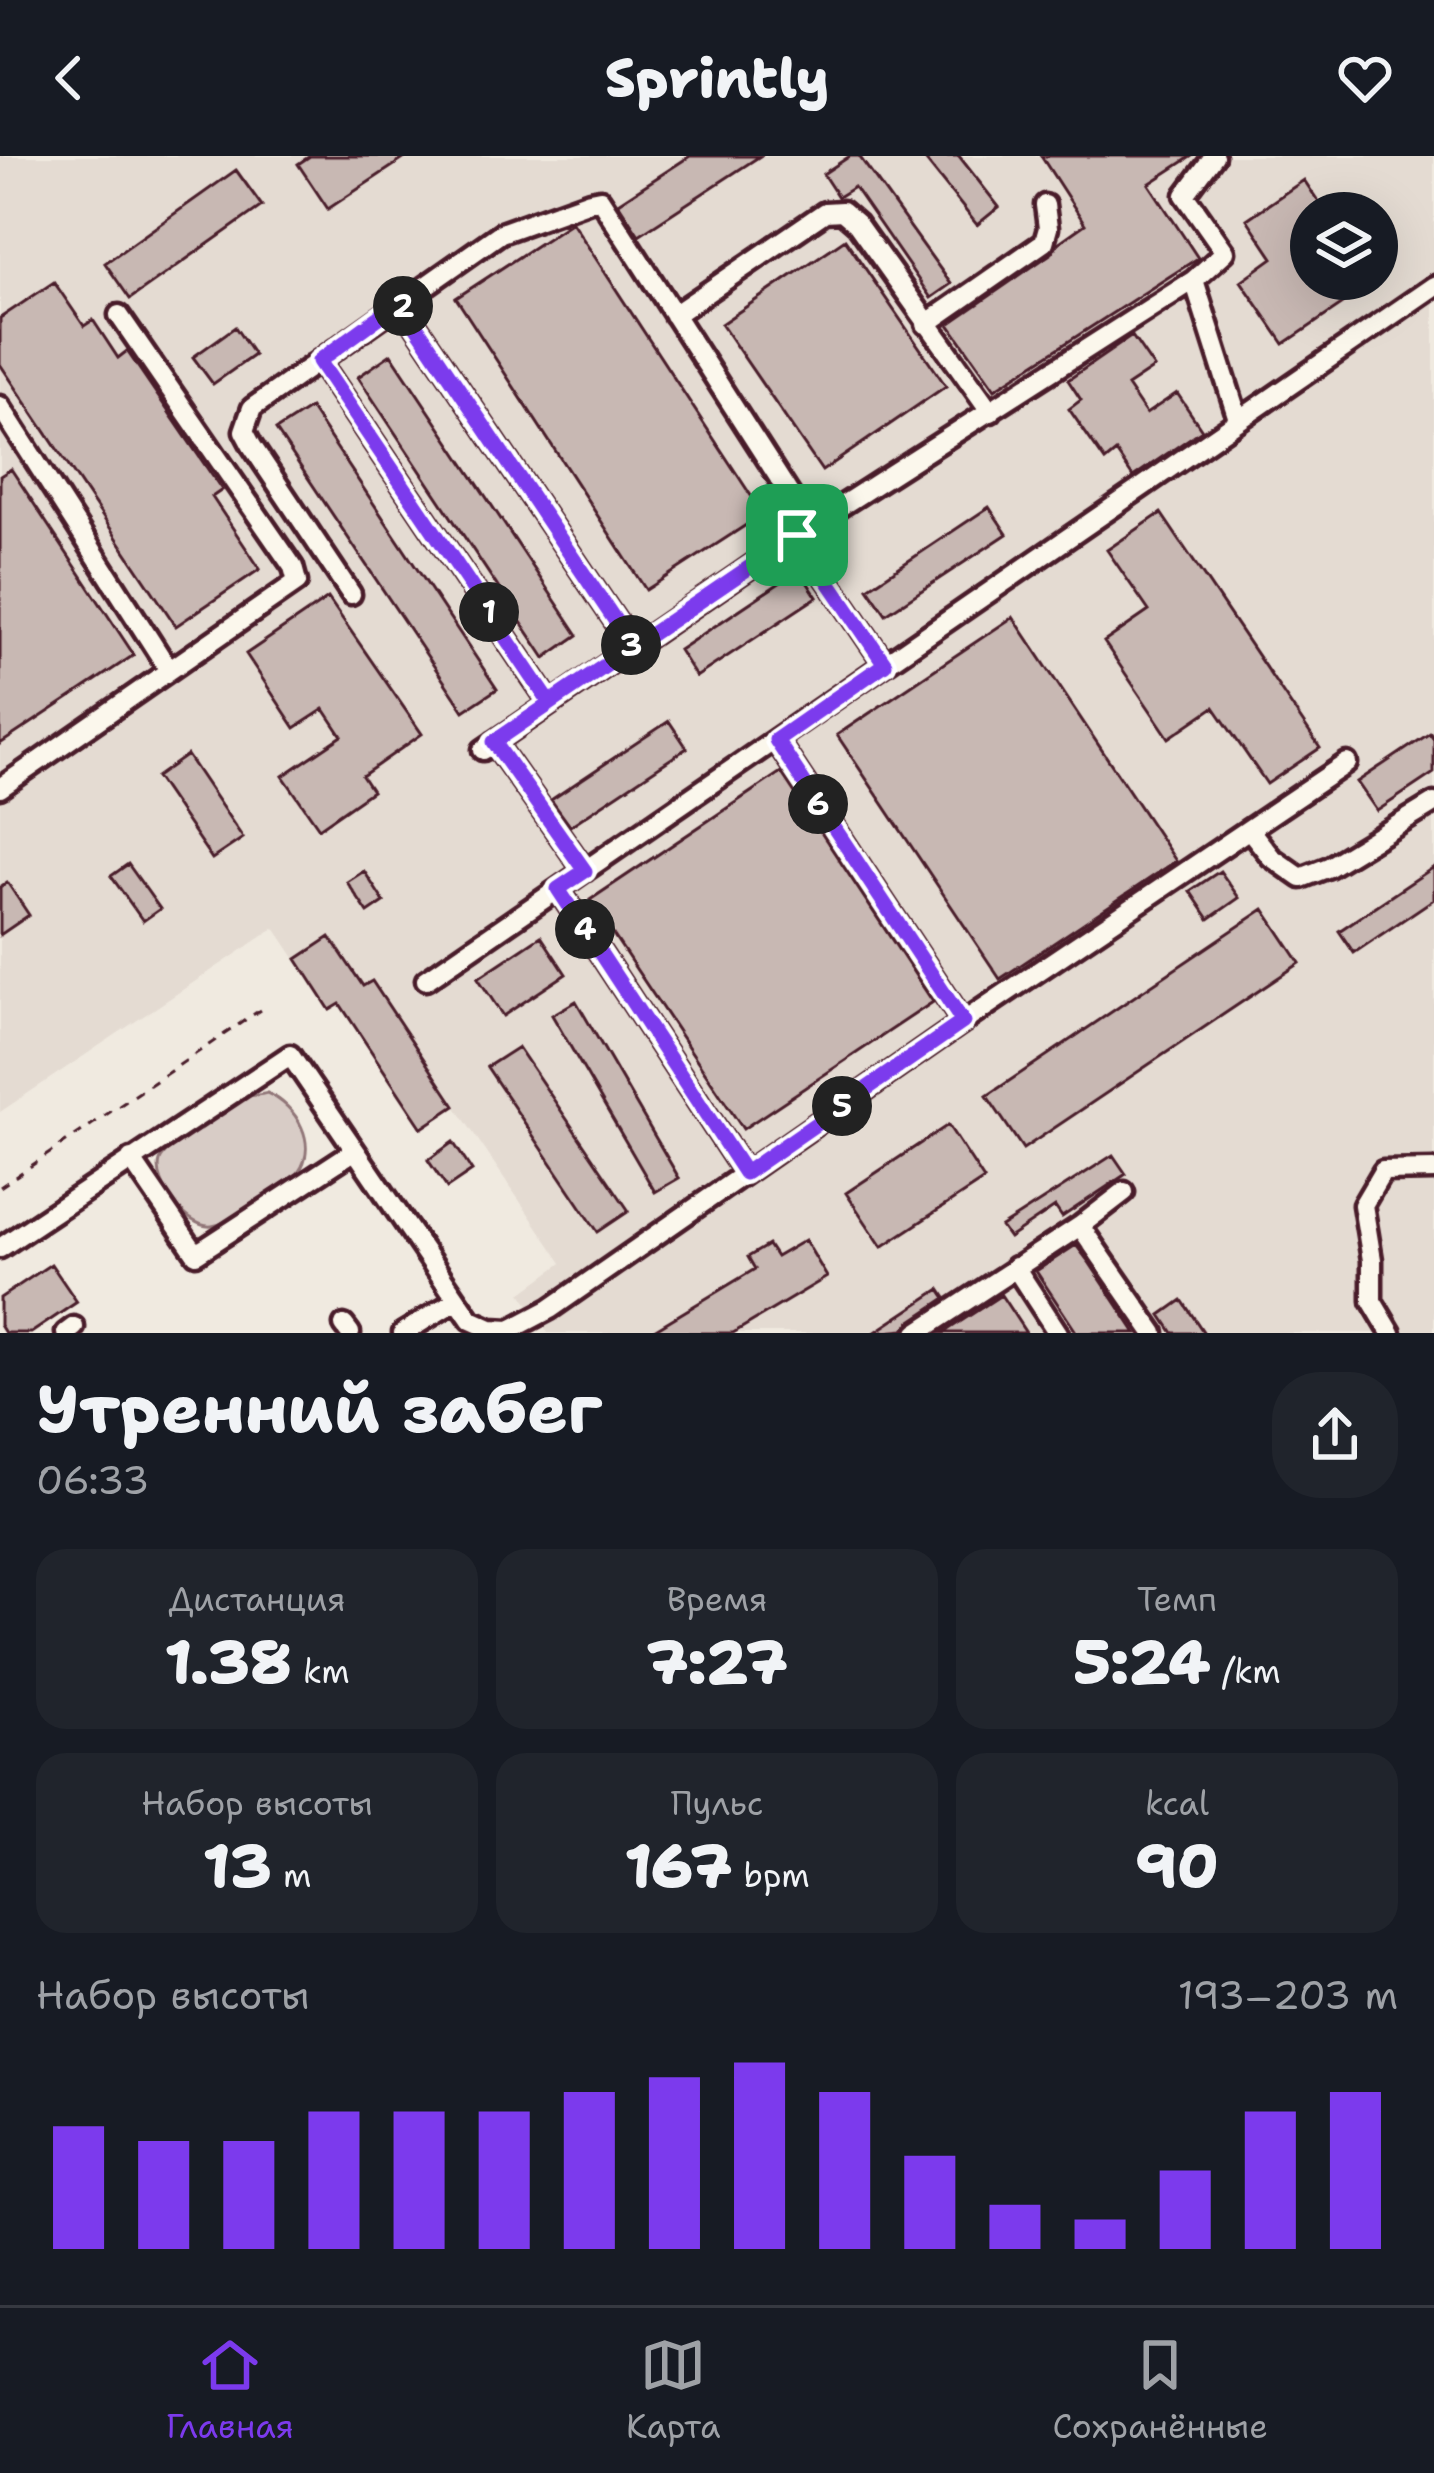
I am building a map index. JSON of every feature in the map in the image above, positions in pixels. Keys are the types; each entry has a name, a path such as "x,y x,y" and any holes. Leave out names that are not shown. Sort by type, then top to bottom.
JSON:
{"street":[{"path":"585,871 488,746 804,530 1195,280 1225,252 1185,195 1214,156"},
{"path":"351,594 244,431 252,408 501,233 600,199 885,664"},
{"path":"926,324 1044,242 1048,229 1045,205"},
{"path":"674,315 825,212 842,211 857,224 992,412"},
{"path":"1195,280 1238,419"},
{"path":"426,980 1434,286"},
{"path":"400,302 633,647"},
{"path":"0,788 297,582 293,567 118,315"},
{"path":"319,361 550,703"},
{"path":"0,406 8,435 169,670"},
{"path":"776,740 963,1022"},
{"path":"0,1248 290,1055 472,1320 491,1329 510,1330 721,1194 963,1022 1347,763"},
{"path":"1249,829 1270,857 1301,878 1329,867 1434,803"},
{"path":"558,889 745,1173"},
{"path":"130,1159 196,1254 354,1150"},
{"path":"1391,1333 1372,1300 1372,1260 1363,1205 1383,1171 1434,1170"},
{"path":"917,1333 1124,1192"},
{"path":"1080,1226 1154,1333"},
{"path":"1015,1267 1058,1333"},
{"path":"404,1333 457,1300"}],"path":[{"path":"0,1187 260,1010"}],"shaded area":[{"path":"0,156 1434,156 1434,1333 548,1333 521,1293 562,1263 455,1106 422,1128 340,1004 330,1010 275,928 0,1112"},
{"path":"267,1093 287,1107 302,1127 306,1150 298,1173 221,1223 212,1226 193,1220 167,1192 160,1161 215,1115 249,1096"}],"building":[{"path":"310,156 408,156 328,209 298,164"},
{"path":"690,156 760,156 639,235 618,203"},
{"path":"850,156 859,156 951,284 931,298 854,187 838,197 823,174"},
{"path":"922,156 959,156 999,207 977,225"},
{"path":"1041,156 1192,156 1149,184 1198,258 995,389 949,324 1052,253 1085,224"},
{"path":"236,170 262,206 130,299 105,263"},
{"path":"1304,180 1312,192 1290,192 1290,300 1349,300 1284,344 1241,281 1273,258 1247,219"},
{"path":"572,222 763,514 646,590 456,298"},
{"path":"845,239 946,386 822,471 721,324"},
{"path":"54,282 84,326 93,320 118,358 127,351 222,490 212,497 260,569 176,626 0,364 0,318"},
{"path":"235,327 254,355 213,384 193,357"},
{"path":"1132,336 1154,368 1127,386 1146,414 1177,393 1202,430 1133,477 1116,452 1105,461 1069,409 1081,400 1068,380"},
{"path":"391,354 578,635 545,658 358,377"},
{"path":"310,408 497,689 464,711 276,430"},
{"path":"11,469 134,655 0,744 0,476"},
{"path":"989,507 1007,534 886,614 868,588"},
{"path":"1161,513 1320,748 1267,784 1214,707 1169,738 1104,642 1149,611 1107,550"},
{"path":"799,570 817,597 696,677 679,650"},
{"path":"328,598 422,734 362,776 372,791 319,828 283,776 342,736 324,709 295,728 246,654"},
{"path":"1013,617 1176,861 1000,979 837,735"},
{"path":"669,721 687,748 570,826 551,800"},
{"path":"1430,733 1434,773 1377,811 1357,782"},
{"path":"187,755 243,838 212,859 156,777"},
{"path":"781,772 933,1002 743,1129 590,900"},
{"path":"128,864 160,909 143,921 111,876"},
{"path":"1434,867 1434,899 1354,953 1339,931"},
{"path":"364,871 384,902 368,913 347,882"},
{"path":"1220,871 1239,898 1209,919 1190,891"},
{"path":"7,882 29,915 0,935 0,887"},
{"path":"1264,909 1300,963 1023,1149 987,1096"},
{"path":"541,936 566,974 503,1016 478,978"},
{"path":"330,937 363,986 372,981 455,1106 422,1128 340,1004 330,1010 297,959"},
{"path":"576,1001 679,1178 655,1192 552,1015"},
{"path":"518,1047 629,1211 598,1232 487,1067"},
{"path":"948,1125 984,1180 882,1247 846,1193"},
{"path":"453,1142 472,1171 447,1188 428,1160"},
{"path":"1113,1155 1126,1174 1062,1217 1055,1207 1009,1238 1001,1227"},
{"path":"805,1240 827,1277 733,1333 649,1333 755,1269 748,1257 768,1245 776,1257"},
{"path":"1076,1245 1136,1333 1077,1333 1036,1271"},
{"path":"51,1264 77,1302 31,1333 5,1333 0,1325 0,1298"},
{"path":"940,1289 946,1298 904,1330 874,1333"},
{"path":"1001,1295 1026,1333 943,1333"},
{"path":"1182,1300 1204,1333 1173,1333 1161,1315"}],"route":[{"path":"797,535 633,647 550,703 319,361 400,302 633,647 494,742 585,871 558,889 745,1173 963,1022 776,740 885,664 797,535"}]}
